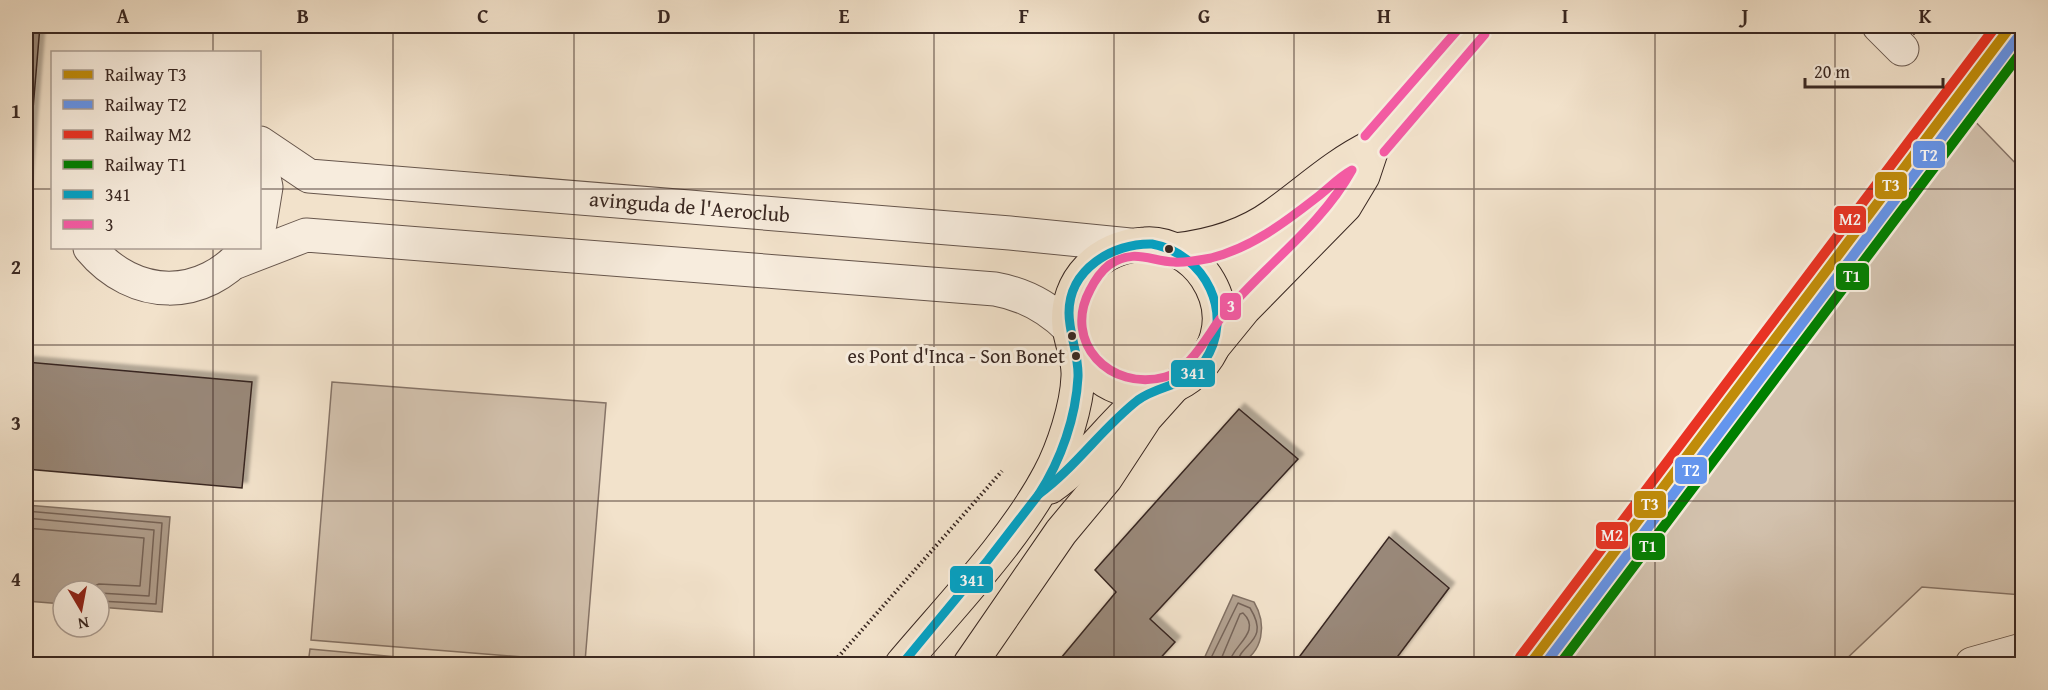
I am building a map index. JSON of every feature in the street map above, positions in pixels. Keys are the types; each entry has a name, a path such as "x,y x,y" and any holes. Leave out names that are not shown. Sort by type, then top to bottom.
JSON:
{"main road":[{"path":"1175,250 1208,246 1244,233 1274,216 1342,162 1372,146 1476,26"},
{"path":"1038,494 1058,482 1086,456 1124,413 1160,390 1190,377 1205,362 1213,348 1244,309 1345,206 1363,176 1372,146"},
{"path":"902,664 998,548 1038,494 1061,451 1078,375 1072,338 1071,300 1088,268 1115,248 1148,243 1175,250 1192,261 1214,292 1218,311 1218,331 1213,348"},
{"path":"1072,338 1084,364 1110,385 1128,392 1160,390"},
{"path":"969,664 1061,532 1106,478 1146,417 1160,390"}],"street":[{"path":"1880,26 1902,49"},
{"name":"avinguda de l'Aeroclub","path":"261,144 309,176 1010,232 1130,245"},
{"path":"261,163 266,187 261,218"},
{"path":"91,249 109,268 133,282 160,288 188,287 214,278 242,255 306,235 995,289 1006,291 1052,311 1072,338"},
{"path":"1972,664 2022,650"}],"path":[{"path":"832,664 1008,464"}],"shaded area":[{"path":"1966,112 2022,170 2022,595 1922,587 1841,664 1563,664"},
{"path":"332,382 606,403 585,662 311,640"},
{"path":"310,649 474,664 308,664"}],"water":[{"path":"26,505 170,517 162,612 111,608 111,579 51,579 51,603 26,601"},
{"path":"1233,595 1254,602 1262,628 1258,645 1247,659 1238,664 1214,664 1203,661"}],"building":[{"path":"26,26 40,26 26,192"},
{"path":"1905,26 1924,26 1914,34"},
{"path":"26,362 252,382 242,488 26,469"},
{"path":"1239,409 1298,459 1150,619 1175,642 1155,664 1056,664 1116,592 1095,570"},
{"path":"1389,537 1449,588 1392,664 1294,664"}],"rail line":[{"name":"M2","path":"1520,657 1996,26"},
{"name":"T3","path":"1530,664 2011,26"},
{"name":"T2","path":"1545,664 2021,33"},
{"name":"T1","path":"1560,664 2022,51"}],"transit line":[{"name":"3","path":"1365,136 1461,26"},
{"name":"3","path":"1384,152 1485,34"},
{"name":"3","path":"1352,170 1324,211 1236,300 1196,353 1174,374 1145,380 1126,377 1110,370 1096,359 1087,344 1082,328 1083,309 1094,283 1109,265 1134,256 1183,262 1226,254 1279,225 1352,170"},
{"name":"341","path":"1152,244 1171,250 1201,273 1216,307 1217,325 1213,344 1197,370 1181,381 1138,400 1065,472 1039,494 1066,438 1077,392 1078,369 1069,313 1071,297 1076,284 1085,272 1109,254 1123,248 1152,244"},
{"name":"341","path":"902,664 1039,494"}],"place":[{"name":"es Pont d'Inca - Son Bonet","path":"1076,356"}]}
